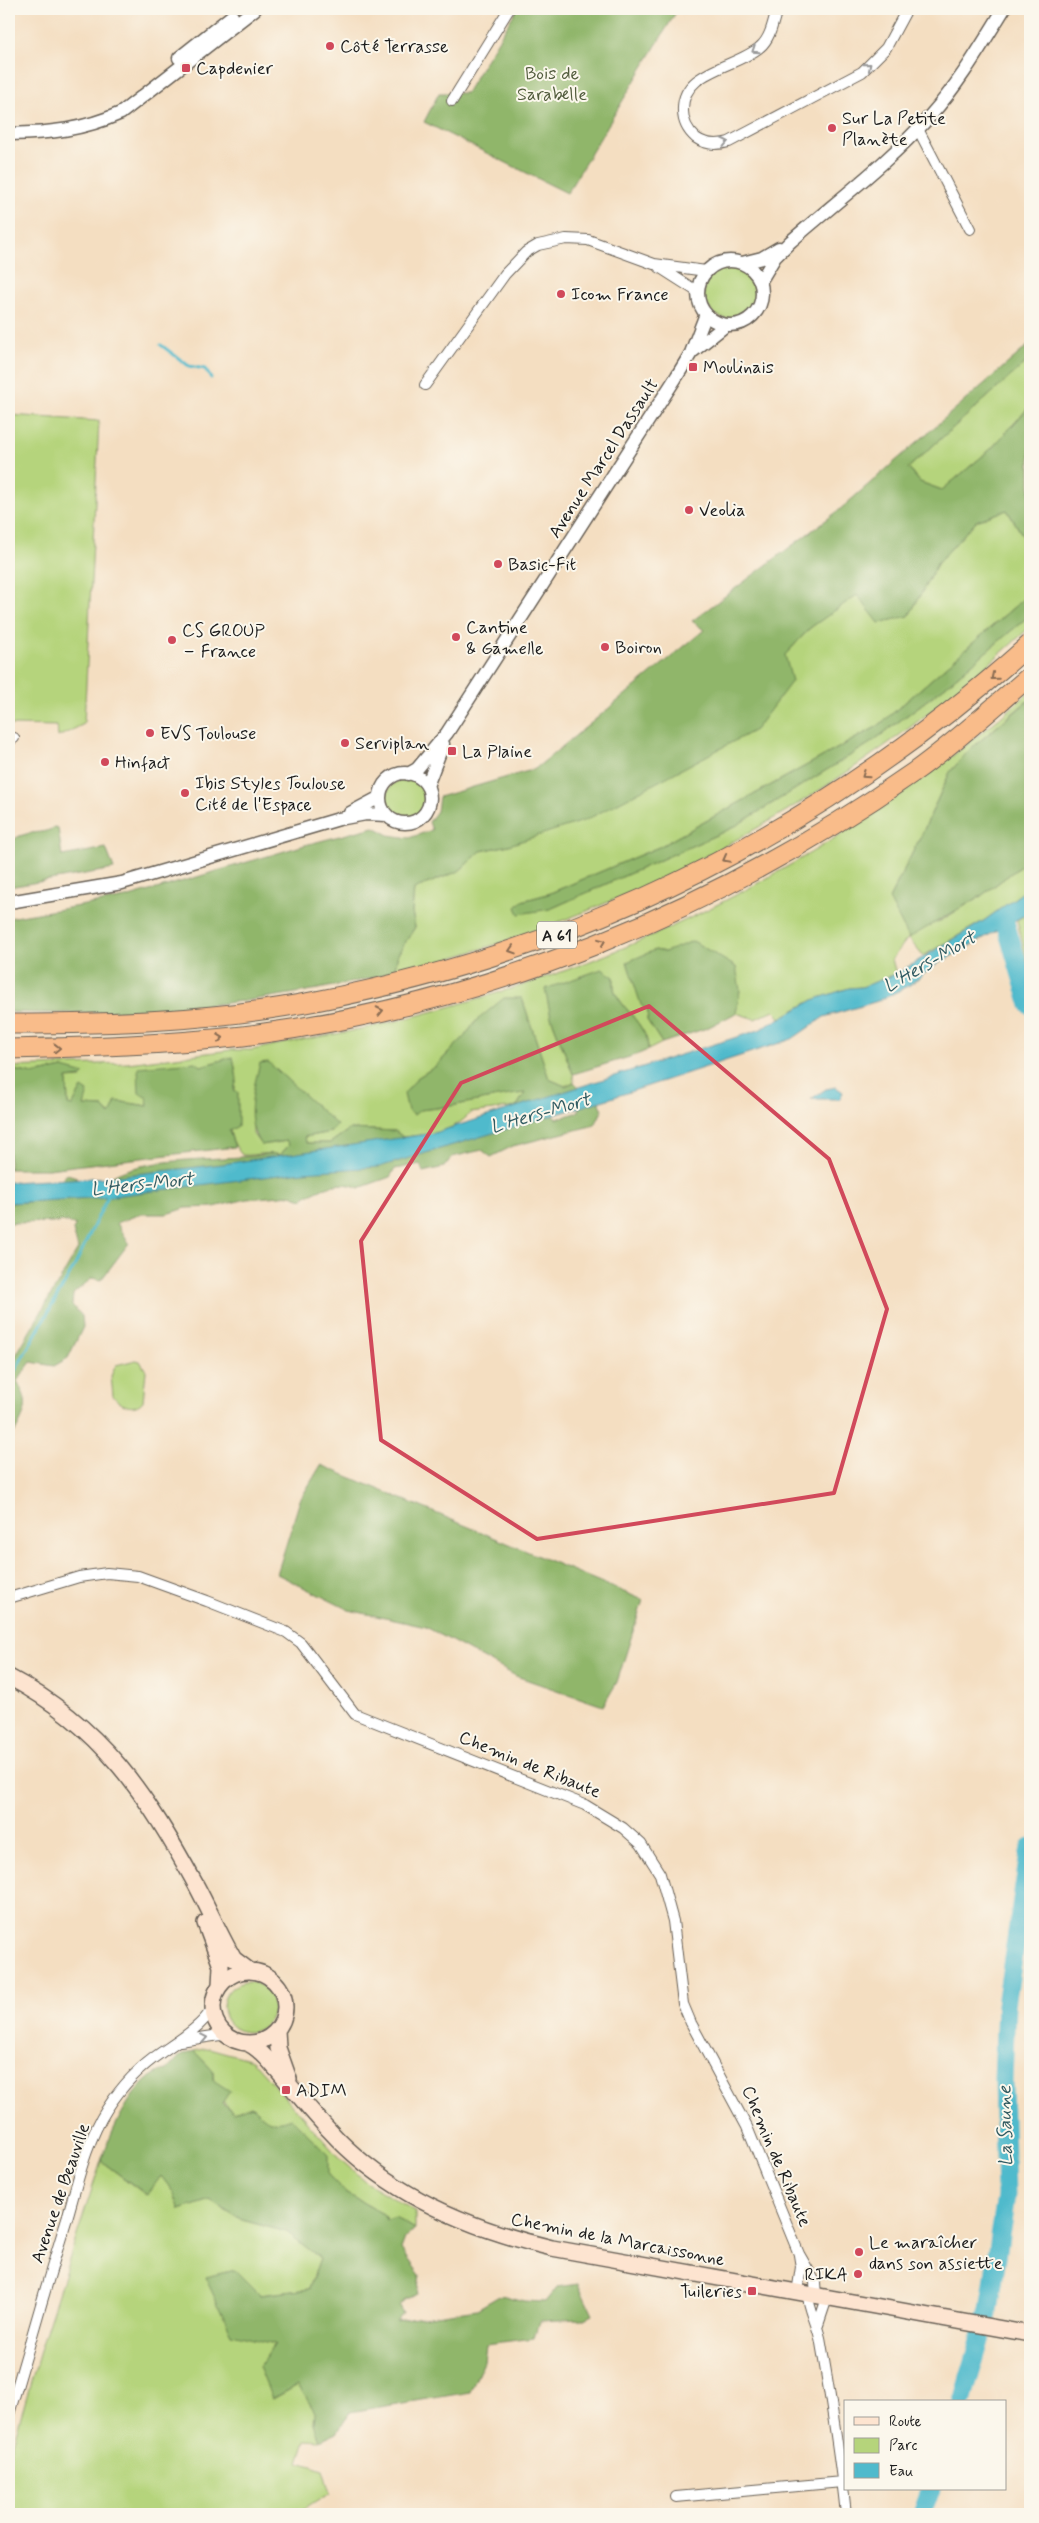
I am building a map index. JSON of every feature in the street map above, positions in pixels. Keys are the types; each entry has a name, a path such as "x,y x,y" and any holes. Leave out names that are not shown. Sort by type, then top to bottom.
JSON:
{"highway":[{"name":"A 61","path":"9,1024 164,1021 315,1002 441,972 572,929 702,872 834,797 934,725 1030,644"},
{"name":"A 61","path":"9,1049 144,1045 244,1036 307,1026 416,1003 561,958 684,907 778,858 915,771 1030,676"}],"main road":[{"path":"9,1677 59,1709 115,1760 152,1808 181,1862 196,1884 234,1959 250,1971 268,1977 282,1992 285,2012 277,2030 265,2040 249,2044 228,2037 217,2024 213,2008 220,1985 221,1966 181,1862"},
{"path":"220,1985 236,1974 250,1971"},
{"name":"Chemin de la Marcaissonne","path":"277,2030 278,2048 292,2085"},
{"name":"Chemin de la Marcaissonne","path":"249,2044 265,2056 292,2085 331,2133 363,2162 412,2195 472,2225 552,2248 812,2295"},
{"path":"812,2295 1030,2334"}],"street":[{"path":"9,126 50,125 80,120 120,104 241,9"},
{"path":"9,134 73,130 98,123 121,112 153,90 255,9"},
{"path":"452,101 509,9"},
{"path":"777,9 768,36 760,48 700,78 687,92 683,104 683,117 687,127 699,140 717,144 729,142 849,80 880,56 892,38 905,11"},
{"name":"Avenue Marcel Dassault","path":"691,353 726,325 743,322 756,311 761,301 760,282 775,258 790,242 918,129 949,92 1004,9"},
{"path":"918,129 970,229"},
{"path":"425,384 505,274 526,252 538,245 566,239 588,240 654,264 706,271 700,280 699,304 706,314 715,321 726,325"},
{"name":"Avenue Marcel Dassault","path":"706,271 723,261 742,263 762,258 790,242"},
{"path":"742,263 756,274 760,282"},
{"path":"654,264 698,292"},
{"name":"Avenue Marcel Dassault","path":"339,819 380,797 387,781 394,776 408,774 416,769 447,733 691,353 706,314"},
{"name":"Avenue Marcel Dassault","path":"9,902 114,885 339,819 366,814 387,815 401,822 417,820 428,809 430,801 427,786 447,733"},
{"path":"408,774 417,776 427,786"},
{"path":"380,797 387,815"},
{"name":"Chemin de Ribaute","path":"9,1598 79,1577 107,1573 138,1576 198,1598 286,1632 301,1643 356,1714 586,1805 623,1828 641,1844 660,1874 673,1921 683,2004 691,2023 747,2127 799,2254 815,2282 812,2295"},
{"name":"Avenue de Beauville","path":"9,2414 53,2262 92,2138 106,2110 124,2086 148,2062 180,2041 200,2024 213,2008"},
{"name":"Avenue de Beauville","path":"180,2041 220,2035 228,2037"},
{"name":"Chemin de Ribaute","path":"799,2254 801,2267 812,2295"},
{"path":"812,2295 808,2301 818,2325"},
{"path":"812,2295 846,2514"},
{"path":"676,2497 842,2482"}],"highlighted area":[{"path":"649,1006 829,1159 887,1309 834,1493 537,1539 381,1440 361,1241 461,1083"}],"green space":[{"name":"Bois de Sarabelle","path":"517,9 678,9 567,193 424,122 439,93 466,93"},
{"path":"725,267 735,267 749,274 756,288 756,298 749,312 735,319 725,319 715,315 708,308 704,298 704,288 708,278 715,271"},
{"path":"1030,344 1030,359 908,468 920,482 942,490 991,449 1030,406 1030,532 1025,539 1007,510 976,521 937,564 909,616 879,623 857,595 810,628 785,655 792,681 755,730 586,820 509,845 481,851 459,871 414,889 412,912 415,927 398,954 394,973 299,992 203,1006 106,1012 9,1012 9,918 126,898 305,845 374,827 389,835 409,838 432,830 429,822 437,811 439,797 535,769 704,630 692,621 838,511"},
{"path":"1030,359 1030,406 991,449 942,490 920,482 908,468"},
{"path":"9,415 99,421 84,724 58,737 57,726 9,725"},
{"path":"1007,510 1024,538 1030,532 1030,593 878,726 659,847 548,894 522,901 550,909 732,828 869,744 943,688 1030,615 1030,627 961,687 889,743 813,794 734,841 653,882 569,918 482,949 394,973 398,954 415,927 412,912 414,889 459,871 481,851 509,845 785,655 810,628 857,594 909,616 937,564 976,521"},
{"path":"1030,593 1030,615 943,688 869,744 732,828 550,909 519,914 516,907 522,901 548,894 659,847 878,726"},
{"path":"1030,692 1030,705 1027,701 969,750 950,772 922,834 889,899 937,923 981,896 1030,859 1030,887 985,920 923,956 908,938 892,959 896,974 862,987 849,988 813,1000 780,1018 774,1010 755,1019 736,1013 740,990 665,952 655,950 647,1020 662,1043 648,1050 645,1034 615,992 614,977 551,1017 573,1074 574,1082 565,1086 549,1079 522,998 476,1021 465,1036 436,1066 417,1078 419,1110 446,1107 526,1092 516,1107 470,1113 456,1125 431,1133 403,1137 395,1131 350,1129 330,1143 307,1143 303,1137 331,1132 253,1105 253,1134 261,1145 287,1141 289,1145 280,1155 270,1153 242,1155 235,1146 230,1128 236,1078 233,1057 201,1066 147,1098 148,1106 116,1101 111,1115 103,1107 83,1106 82,1088 72,1106 68,1105 67,1079 82,1078 63,1068 33,1074 9,1069 9,1067 128,1063 231,1050 252,1050 394,1022 494,994 568,970 639,941 710,908 778,872 844,832 909,788 971,742"},
{"path":"1028,701 1030,705 1030,859 981,896 909,938 889,899 922,834 950,772 969,750"},
{"path":"406,779 420,785 426,799 420,813 406,819 392,813 386,799 392,785"},
{"path":"55,827 58,828 62,856 106,848 114,869 9,887 9,840 27,834 47,831"},
{"path":"1030,912 1030,974 1017,920"},
{"path":"693,941 736,967 740,990 736,1013 707,1028 662,1043 647,1020 648,1011 641,1005 627,962 655,950 665,952"},
{"path":"602,969 614,977 615,992 645,1034 648,1050 573,1074 551,1017 545,989"},
{"path":"504,998 522,998 549,1079 565,1086 574,1082 585,1093 563,1102 551,1115 557,1119 578,1112 580,1103 597,1099 603,1109 595,1125 513,1146 491,1157 482,1150 452,1157 444,1167 423,1172 420,1164 395,1169 390,1177 359,1188 345,1184 330,1186 315,1191 302,1199 291,1195 247,1199 214,1207 186,1208 166,1214 140,1214 117,1223 129,1243 101,1280 92,1278 73,1294 72,1305 82,1316 83,1327 68,1358 54,1366 31,1362 17,1381 24,1395 25,1406 22,1418 15,1432 9,1431 9,1367 78,1249 73,1230 76,1225 66,1222 9,1223 9,1203 41,1201 67,1174 77,1177 91,1195 111,1177 142,1166 181,1160 270,1154 280,1155 289,1145 287,1141 261,1145 253,1126 251,1116 253,1095 260,1063 268,1062 337,1125 331,1132 304,1137 307,1143 330,1143 350,1129 395,1131 403,1137 391,1146 377,1151 309,1160 294,1164 281,1171 354,1165 420,1148 457,1142 474,1134 496,1128 512,1114 525,1093 420,1110 414,1115 408,1111 404,1094 417,1078 436,1066 465,1036 476,1021"},
{"path":"233,1057 237,1079 234,1090 238,1092 238,1126 229,1131 235,1147 48,1169 9,1169 9,1069 33,1074 63,1068 85,1074 82,1077 67,1079 68,1105 72,1106 82,1088 88,1092 84,1106 103,1107 110,1115 116,1101 148,1106 147,1098 139,1093 138,1067 196,1062 201,1066"},
{"path":"136,1360 140,1361 146,1371 143,1401 131,1407 119,1402 113,1396 111,1376 116,1365"},
{"path":"321,1465 643,1600 617,1682 603,1706 516,1676 426,1627 349,1610 277,1574 300,1500"},
{"path":"243,1982 253,1982 266,1989 273,2002 273,2012 266,2025 253,2032 243,2032 234,2028 227,2021 223,2012 223,2002 227,1993 234,1986"},
{"path":"209,2048 252,2060 341,2160 367,2183 415,2211 415,2229 395,2217 386,2220 383,2214 346,2193 278,2124 267,2121 251,2106 234,2113 219,2094 214,2083 213,2071 194,2051"},
{"path":"194,2051 213,2071 213,2080 230,2091 222,2103 234,2113 252,2106 269,2121 278,2122 291,2118 328,2154 328,2175 346,2193 383,2214 386,2220 395,2217 415,2229 405,2238 401,2249 420,2275 417,2294 404,2300 399,2306 403,2313 396,2321 477,2309 501,2295 524,2301 545,2302 557,2287 578,2284 592,2314 582,2319 539,2321 534,2338 486,2344 484,2361 470,2392 350,2412 337,2433 320,2441 314,2424 315,2412 298,2385 272,2399 259,2367 275,2344 232,2334 205,2277 235,2270 260,2295 309,2289 320,2258 287,2232 242,2220 210,2200 180,2210 174,2193 161,2176 147,2195 101,2161 118,2121 135,2093 155,2074 167,2070 180,2056"},
{"path":"101,2161 146,2195 161,2175 174,2193 180,2210 210,2200 242,2220 287,2232 320,2258 309,2289 260,2295 235,2270 276,2344 273,2399 298,2385 316,2412 314,2424 320,2441 306,2440 299,2462 323,2470 330,2493 297,2514 9,2514 9,2457 45,2334"}],"water":[{"name":"L'Hers-Mort","path":"1030,887 1030,912 939,963 908,986 878,1001 824,1017 792,1039 611,1098 379,1167 303,1172 106,1197 9,1203 9,1182 110,1177 223,1164 434,1133 759,1030 813,1000 849,988 862,987 896,974 985,920"},
{"path":"836,1087 843,1092 840,1099 811,1099 826,1089"}],"waterway":[{"path":"161,345 189,366 205,369 211,378"},
{"name":"La Saune","path":"1004,919 1030,1005"},
{"name":"L'Hers-Mort","path":"9,1381 74,1267 109,1194"},
{"name":"La Saune","path":"963,2400 989,2310 1006,2196 1003,2080 1006,2005 1030,1847"},
{"name":"La Saune","path":"922,2514 931,2490"}],"place":[{"name":"Côté Terrasse","path":"330,46"},
{"name":"Capdenier","path":"186,68"},
{"name":"Sur La Petite Planète","path":"832,128"},
{"name":"Icom France","path":"561,294"},
{"name":"Moulinais","path":"693,367"},
{"name":"Veolia","path":"689,510"},
{"name":"Basic-Fit","path":"498,564"},
{"name":"Cantine & Gamelle","path":"456,637"},
{"name":"CS GROUP – France","path":"172,640"},
{"name":"Boiron","path":"605,647"},
{"name":"EVS Toulouse","path":"150,733"},
{"name":"Serviplan","path":"345,743"},
{"name":"La Plaine","path":"452,751"},
{"name":"Hinfact","path":"105,762"},
{"name":"Ibis Styles Toulouse Cité de l'Espace","path":"185,793"},
{"name":"ADIM","path":"286,2090"},
{"name":"Le maraîcher dans son assiette","path":"859,2252"},
{"name":"RIKA","path":"858,2274"},
{"name":"Tuileries","path":"752,2291"}]}
